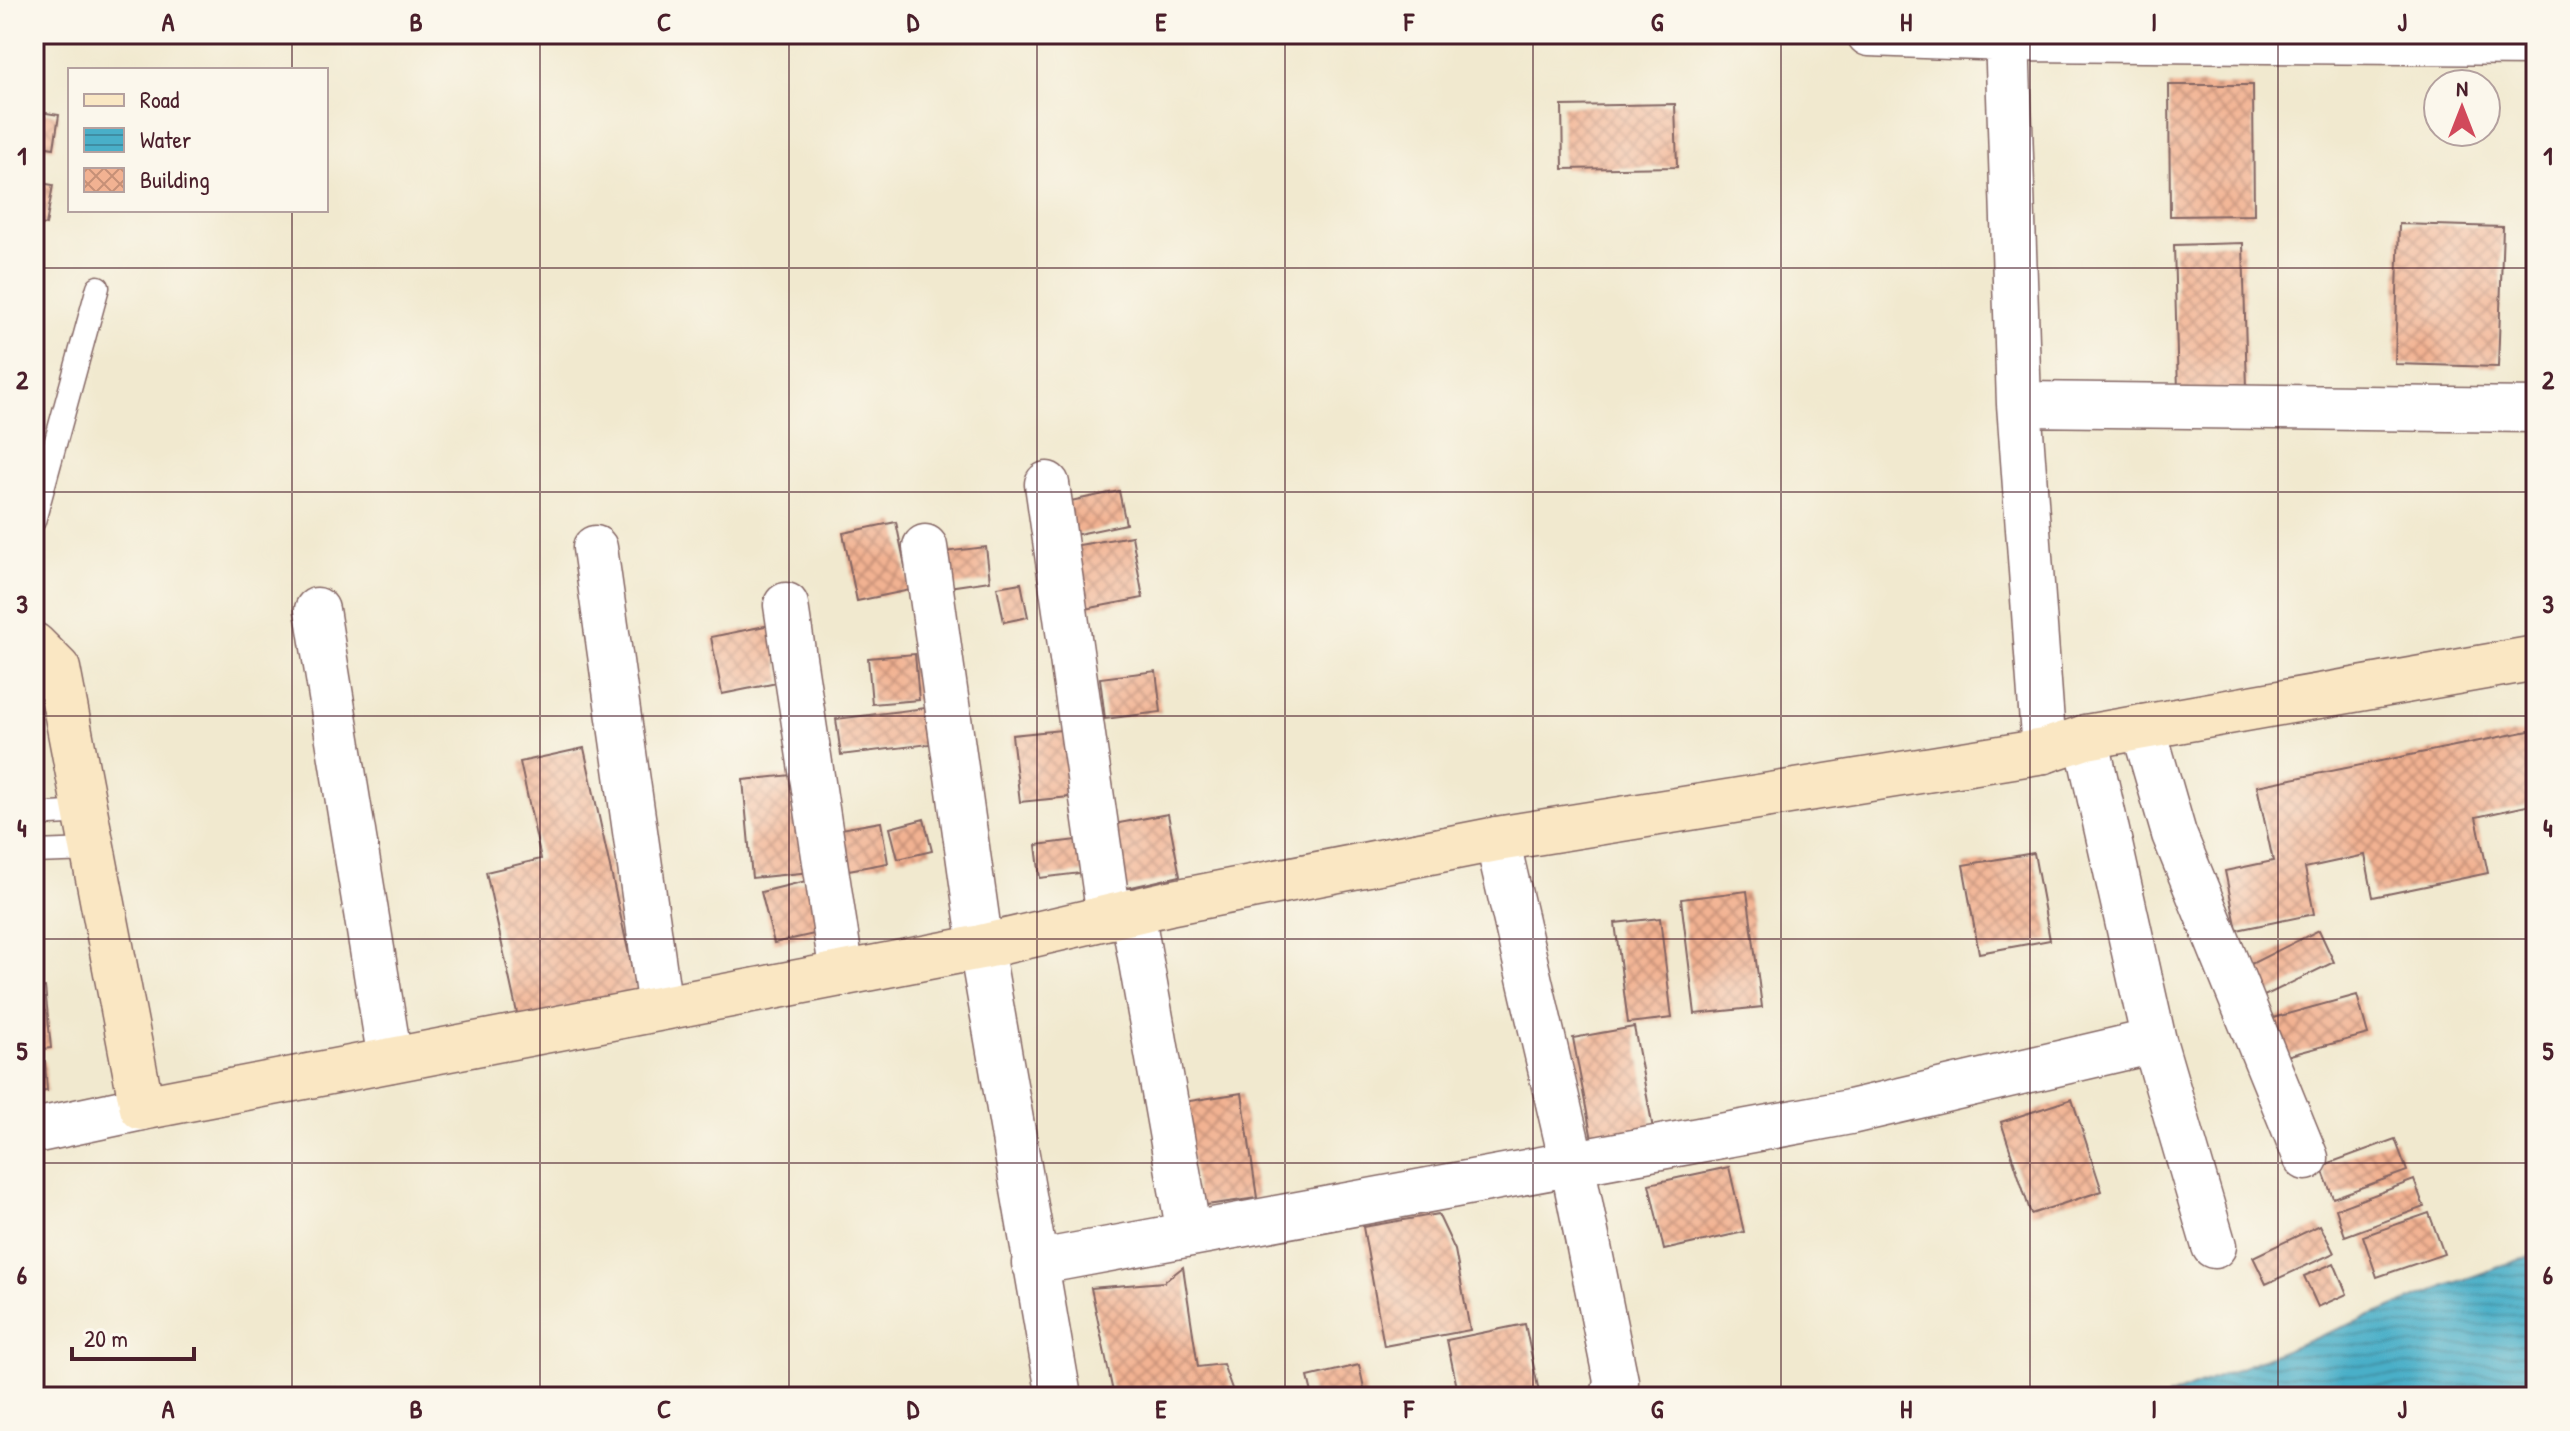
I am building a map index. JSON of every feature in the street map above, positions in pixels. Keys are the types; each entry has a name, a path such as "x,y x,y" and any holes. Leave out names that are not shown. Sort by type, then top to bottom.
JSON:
{"street":[{"path":"1869,34 2536,43"},
{"path":"2007,37 2019,404 2044,751"},
{"path":"2019,404 2536,410"},
{"path":"1047,484 1120,914 1189,1234"},
{"path":"925,547 981,947 1059,1397"},
{"path":"595,548 660,1008"},
{"path":"786,605 842,974"},
{"path":"317,610 390,1060"},
{"path":"34,645 58,669 142,1108"},
{"path":"34,1131 981,947 1120,914 1497,839 2044,751 2086,737 2536,658"},
{"path":"2143,727 2174,834 2306,1158"},
{"path":"2086,737 2154,1041 2214,1246"},
{"path":"1497,839 1572,1163 1616,1381 1613,1397"},
{"path":"1034,1263 1850,1112 2154,1041"}],"lane":[{"path":"34,521 98,287"},
{"path":"34,815 88,831"},
{"path":"34,852 88,831"}],"water":[{"path":"2536,1254 2536,1397 2167,1397 2446,1286"}],"building":[{"path":"34,34 61,34 61,37 34,37"},
{"path":"2169,85 2253,85 2254,215 2170,216"},
{"path":"1675,104 1677,167 1563,169 1562,106"},
{"path":"34,111 59,115 54,148 34,145"},
{"path":"34,182 53,185 46,225 34,223"},
{"path":"2399,224 2503,227 2498,367 2395,364"},
{"path":"2243,243 2247,389 2178,391 2174,245"},
{"path":"1119,491 1126,524 1069,536 1061,503"},
{"path":"896,522 910,590 857,601 843,533"},
{"path":"1132,536 1143,598 1085,609 1073,546"},
{"path":"986,547 990,581 948,587 943,552"},
{"path":"1021,583 1028,617 1004,622 997,587"},
{"path":"770,625 782,682 722,694 711,637"},
{"path":"915,654 919,700 872,704 868,658"},
{"path":"1156,671 1161,712 1105,719 1100,678"},
{"path":"925,708 930,744 841,755 836,719"},
{"path":"1071,729 1079,796 1020,802 1012,735"},
{"path":"2534,730 2536,804 2476,817 2488,873 2373,897 2365,855 2305,868 2314,914 2237,930 2225,871 2273,861 2257,786"},
{"path":"584,748 638,996 519,1022 486,872 541,859 520,762"},
{"path":"801,774 810,872 752,878 743,780"},
{"path":"1168,814 1180,876 1114,891 1103,826"},
{"path":"924,819 932,851 898,859 890,828"},
{"path":"881,822 888,863 837,872 829,831"},
{"path":"1092,838 1097,871 1040,878 1036,845"},
{"path":"2034,853 2050,940 1979,953 1963,865"},
{"path":"810,880 823,932 774,943 761,892"},
{"path":"1747,891 1762,1007 1695,1014 1681,899"},
{"path":"1660,918 1672,1018 1628,1023 1615,923"},
{"path":"2319,930 2334,962 2258,999 2243,968"},
{"path":"45,987 51,1048 34,1050 34,988"},
{"path":"2357,995 2368,1034 2279,1058 2269,1019"},
{"path":"1634,1027 1654,1134 1593,1145 1573,1038"},
{"path":"45,1061 47,1091 34,1092 34,1062"},
{"path":"1242,1093 1257,1198 1199,1206 1183,1102"},
{"path":"2072,1099 2102,1191 2031,1214 2001,1122"},
{"path":"2395,1139 2407,1171 2333,1198 2321,1166"},
{"path":"1729,1167 1744,1232 1664,1250 1649,1184"},
{"path":"2414,1180 2424,1207 2345,1236 2336,1209"},
{"path":"2429,1213 2444,1254 2377,1277 2363,1236"},
{"path":"1438,1214 1455,1250 1470,1330 1384,1346 1363,1227"},
{"path":"2320,1225 2334,1253 2266,1284 2253,1257"},
{"path":"2334,1263 2347,1294 2318,1307 2304,1276"},
{"path":"1183,1267 1198,1367 1223,1364 1235,1397 1114,1397 1091,1288 1164,1282"},
{"path":"1525,1324 1540,1397 1459,1397 1447,1340"},
{"path":"1359,1365 1366,1397 1313,1397 1308,1377"}]}
